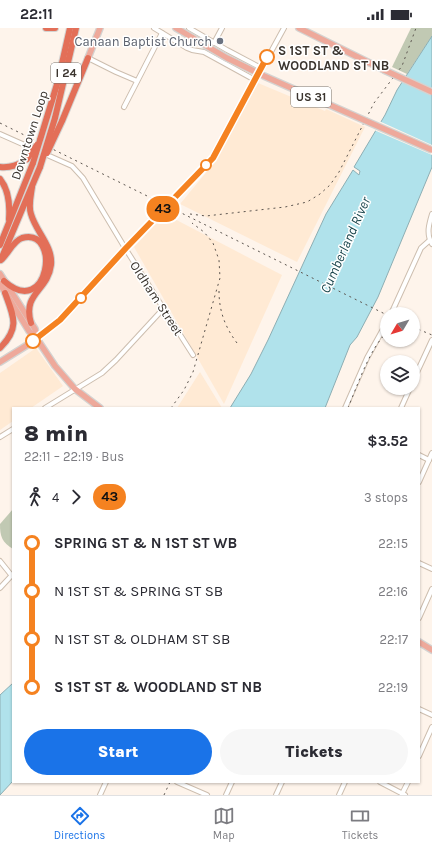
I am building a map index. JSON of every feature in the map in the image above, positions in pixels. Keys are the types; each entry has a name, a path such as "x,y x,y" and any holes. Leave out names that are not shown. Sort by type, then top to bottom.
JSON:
{"highway":[{"path":"46,28 55,28"},
{"name":"Downtown Loop","path":"0,245 33,163 58,81 70,28"},
{"name":"Downtown Loop","path":"0,261 40,167 55,118 76,28"},
{"path":"40,167 62,121 88,58"},
{"path":"0,168 18,165 27,159 40,140"},
{"path":"0,179 6,190 10,206 7,229"},
{"path":"31,323 28,314 30,302 46,281 51,265 50,254 30,212 32,187"},
{"path":"0,261 7,255 12,246 23,238 34,239 39,242 46,254 46,269 40,282 35,287 27,291 20,291 2,283"},
{"path":"0,348 11,334 14,326 14,315 6,293"}],"main road":[{"path":"88,58 100,28"},
{"name":"US 31","path":"176,28 227,58 264,76 432,150"},
{"path":"298,28 432,92"},
{"path":"0,274 6,293 29,331 37,339 55,366 75,389 99,407"},
{"path":"2,283 35,329 37,339"},
{"path":"0,362 37,339"},
{"path":"420,643 432,650"}],"street":[{"path":"154,28 187,48 204,52 255,80"},
{"path":"189,28 262,68"},
{"path":"214,43 222,28"},
{"path":"37,339 60,320 126,248 213,158 284,28"},
{"path":"124,107 162,33"},
{"path":"88,58 136,84"},
{"name":"Oldham Street","path":"0,134 72,166 83,178 193,355"},
{"path":"394,307 421,248 431,242 428,228 432,214"},
{"path":"47,407 102,373 164,308"},
{"path":"345,407 367,358 380,335"},
{"path":"420,366 432,340"},
{"path":"401,407 407,395"},
{"path":"0,437 12,430"},
{"path":"420,480 432,453"},
{"path":"420,456 429,460"},
{"path":"0,562 12,575 0,588"},
{"path":"420,563 432,569"},
{"path":"420,616 432,589"},
{"path":"420,709 432,715"},
{"path":"420,754 432,727"},
{"path":"100,795 106,783"},
{"path":"179,783 207,795"},
{"path":"226,795 232,783"},
{"path":"276,795 282,783"},
{"path":"339,795 345,783"},
{"path":"382,783 403,794 408,783"}],"shaded area":[{"path":"258,83 325,111 326,109 365,127 297,262 180,204 214,163"},
{"path":"165,214 282,275 224,404 134,247"},
{"path":"36,348 63,386 32,407 12,407 12,422 0,430 0,373"},
{"path":"200,372 221,407 178,407"}],"green space":[{"path":"411,28 432,28 432,36 407,74 392,67"},
{"path":"12,510 12,548 2,539 0,524"}],"water":[{"name":"Cumberland River","path":"432,36 432,167 378,297 357,337 350,345 325,407 231,407 251,374 268,340 326,214 353,170 359,175 360,171 354,167 385,115 397,90"},
{"path":"12,684 12,782 0,795 0,695"}],"pier":[{"path":"379,121 432,145 432,155 374,130"}],"railway":[{"path":"190,214 206,216 285,207 307,202 320,194 330,185 339,172 374,103 402,66 416,28"},
{"path":"0,123 380,312"},
{"path":"172,407 184,390 193,372 220,278 219,260 213,243 204,232 192,223"},
{"path":"219,291 220,305 224,318 229,331 237,343"},
{"path":"420,330 432,335"},
{"path":"348,407 370,357 380,340"},
{"path":"164,795 170,783"}],"bus line":[{"name":"43","path":"33,341 53,327 60,320 126,248 213,158 267,57"}],"place":[{"name":"Canaan Baptist Church","path":"220,41"},
{"name":"S 1ST ST & WOODLAND ST NB","path":"267,57"}]}
